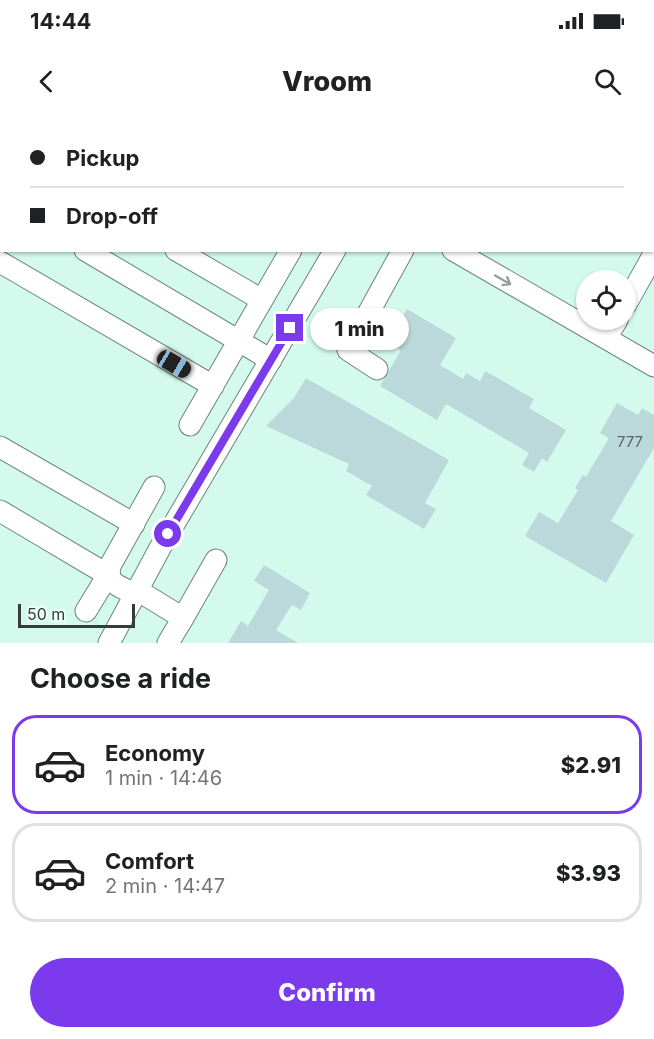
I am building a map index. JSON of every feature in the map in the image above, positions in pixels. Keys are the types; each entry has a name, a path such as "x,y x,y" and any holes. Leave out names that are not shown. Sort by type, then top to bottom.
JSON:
{"lane":[{"path":"89,252 271,360"},
{"path":"179,252 262,300"},
{"path":"190,425 240,340 286,252"},
{"path":"109,643 136,592 334,252"},
{"path":"377,369 348,350 402,252"},
{"path":"456,252 653,364"},
{"path":"636,286 654,254"},
{"path":"0,262 213,386"},
{"path":"606,338 610,330"},
{"path":"0,447 134,524"},
{"path":"86,610 108,575 110,566 154,487"},
{"path":"0,512 108,575 111,581 183,618"},
{"path":"168,643 216,560"}],"shaded area":[{"path":"0,252 654,252 654,643 0,643"}],"building":[{"path":"407,309 456,338 440,365 463,379 466,373 480,381 485,371 534,399 529,408 566,430 547,462 542,458 534,472 522,465 529,453 446,404 437,420 380,386 401,350 387,342"},
{"path":"306,378 449,460 425,503 436,509 424,529 366,495 372,486 346,471 349,464 266,426 294,398"},
{"path":"617,403 638,415 642,408 654,415 654,448 611,521 634,535 606,583 525,536 539,512 558,523 578,490 575,488 583,475 586,477 609,438 600,433"},
{"path":"264,565 310,593 301,610 292,605 276,630 298,643 228,643 241,621 248,626 269,590 254,581"}],"route":[{"path":"168,534 290,328"}]}
